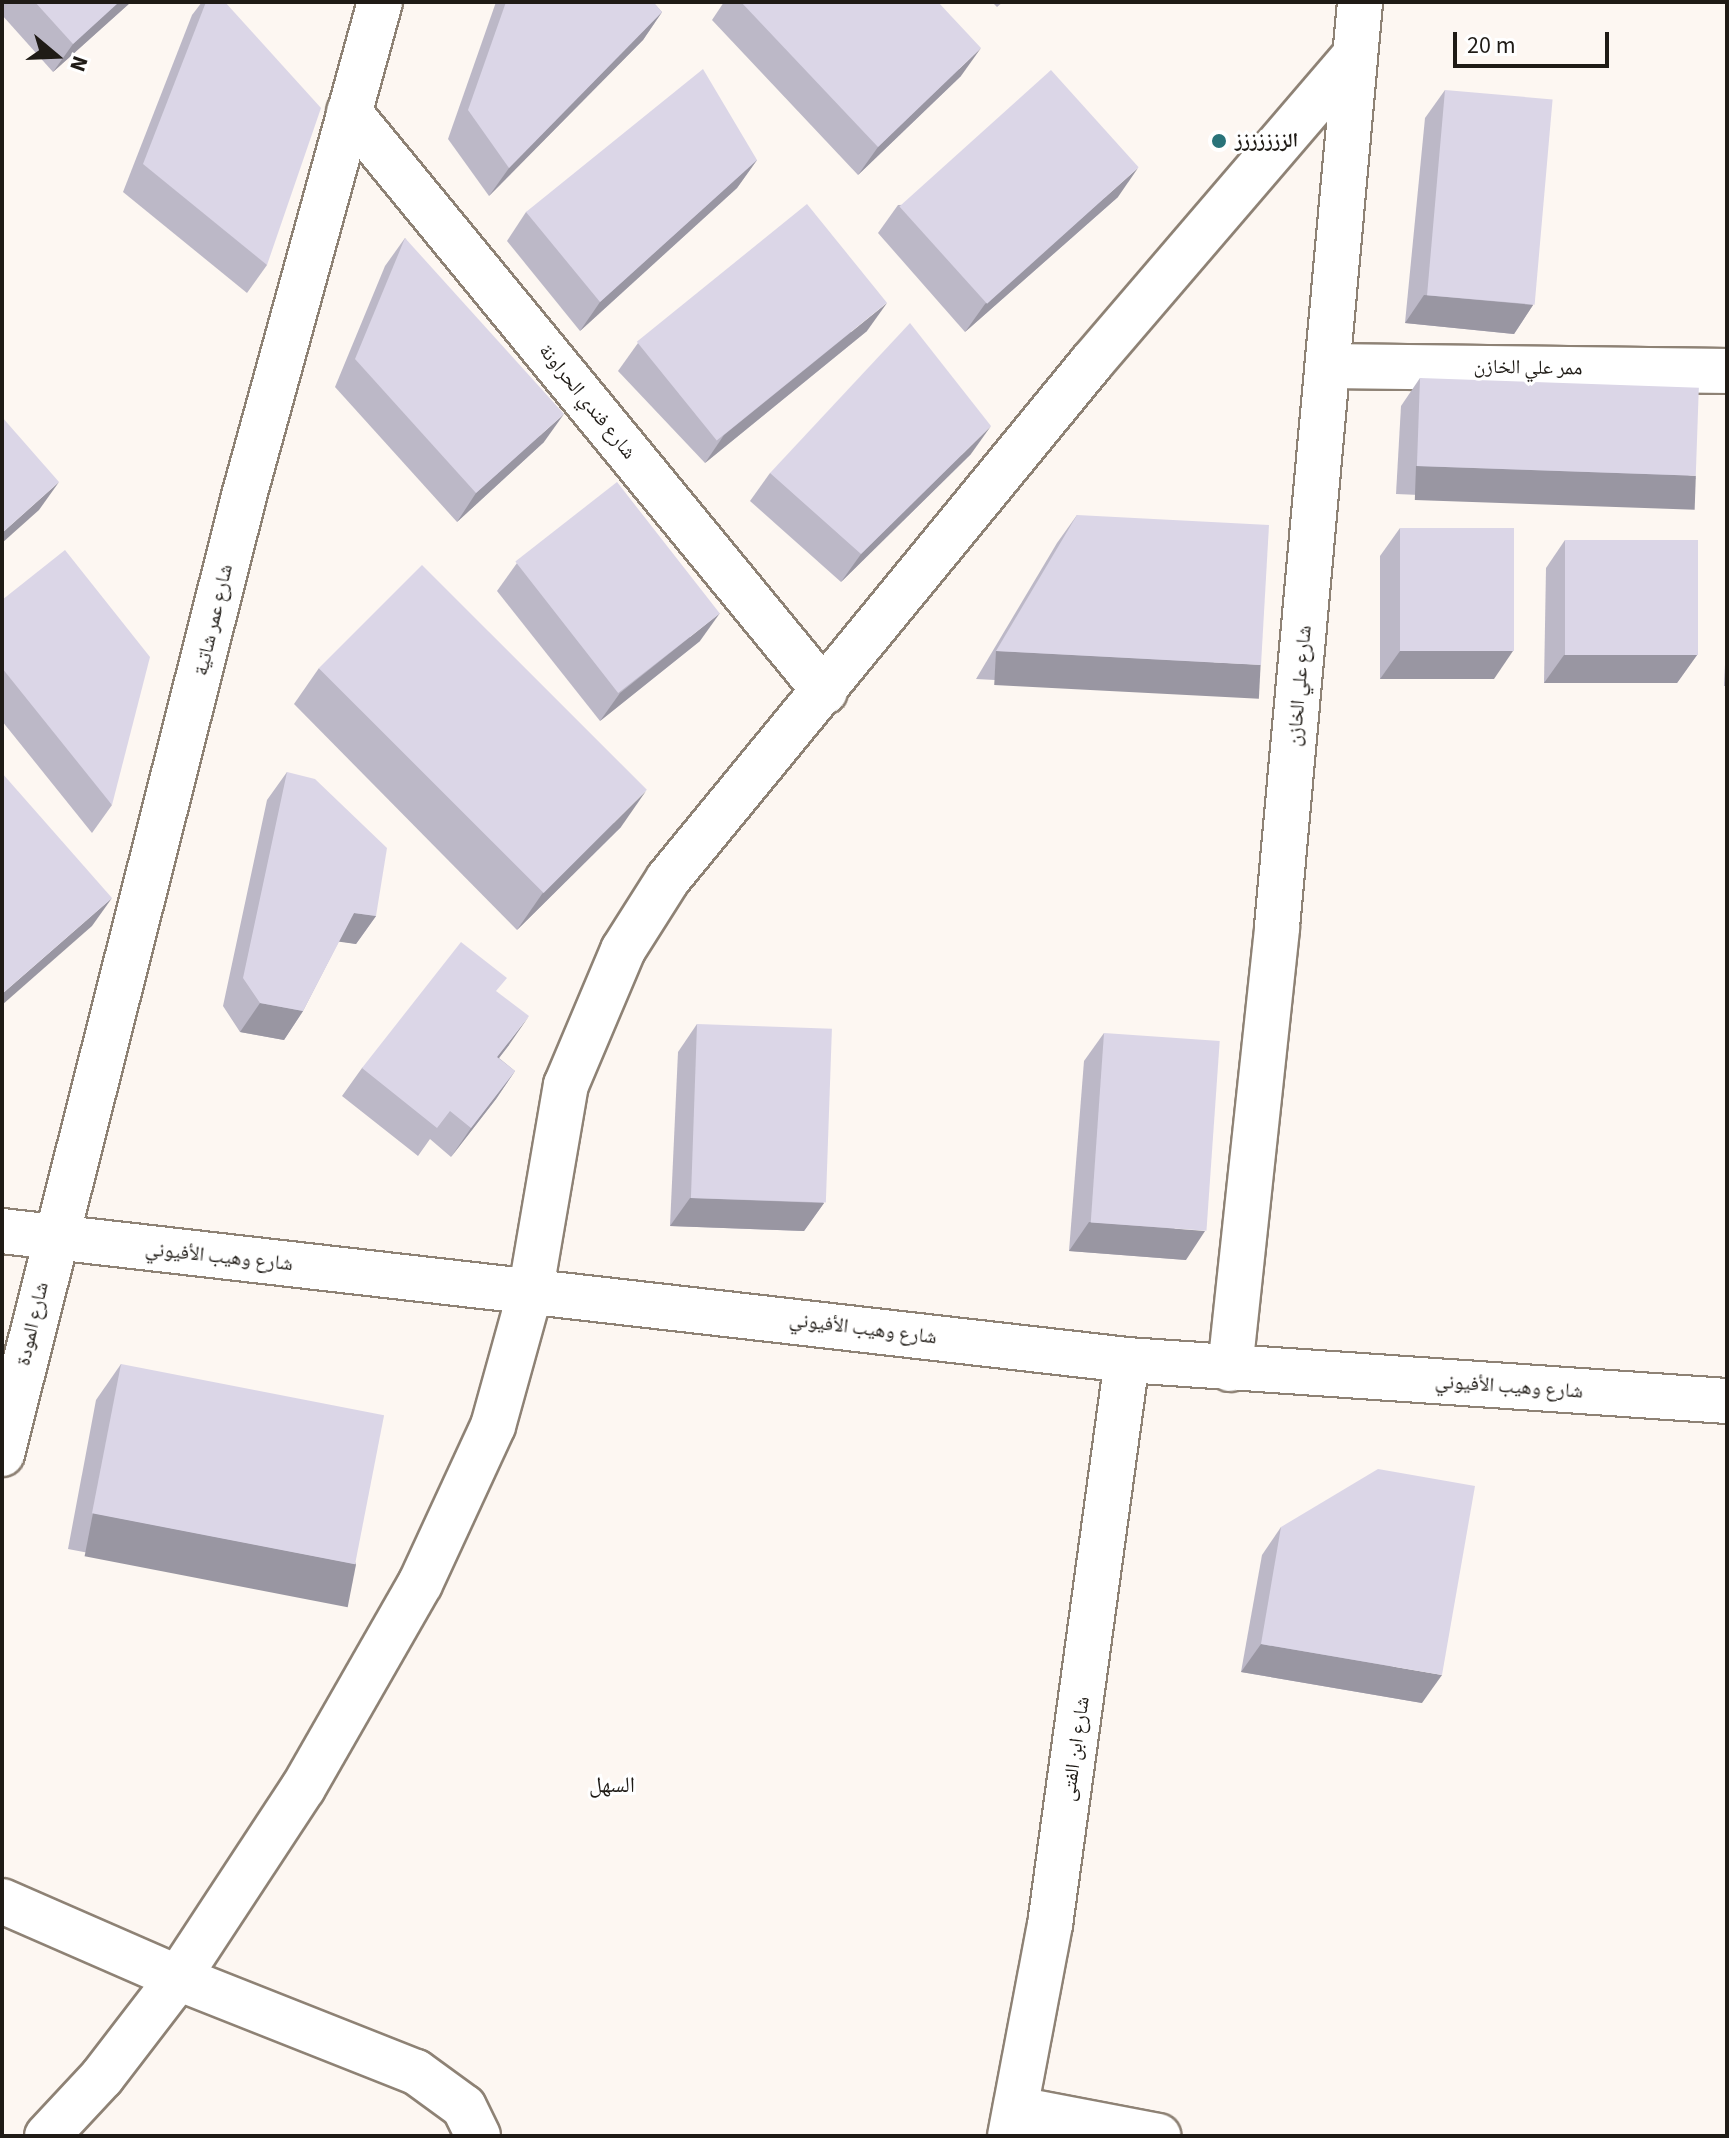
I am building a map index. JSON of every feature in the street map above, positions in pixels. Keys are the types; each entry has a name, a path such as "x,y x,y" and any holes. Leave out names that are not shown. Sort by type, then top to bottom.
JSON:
{"street":[{"name":"شارع عمر شاتية","path":"53,1240 187,732 244,496 380,2"},
{"name":"شارع علي الخازن","path":"1230,1369 1329,366 1360,2"},
{"path":"47,2136 102,2077 178,1978 303,1788 420,1584 493,1426 531,1289 566,1085 623,950 668,879 825,692 1092,362 1353,58"},
{"name":"شارع فندي الحراونة","path":"349,112 825,692"},
{"name":"ممر علي الخازن","path":"1329,366 1727,371"},
{"name":"شارع وهيب الأفيوني","path":"2,1231 53,1240 531,1289 1127,1360 1727,1401"},
{"name":"شارع المودة","path":"2,1454 53,1240"},
{"name":"شارع ابن الفتى","path":"1014,2123 1073,1773 1127,1360"},
{"path":"2,1901 178,1978 416,2072 464,2107 478,2136"},
{"path":"1014,2123 1158,2136"}],"building":[{"path":"35,2 119,2 73,44"},
{"path":"206,2 225,2 321,108 267,265 143,164"},
{"path":"506,2 653,2 662,12 509,168 468,110"},
{"path":"741,2 938,2 981,48 878,147"},
{"path":"703,69 757,160 600,302 526,212"},
{"path":"1051,70 1139,167 987,304 899,207"},
{"path":"1445,90 1553,99 1535,305 1427,295"},
{"path":"807,204 887,303 717,441 637,342"},
{"path":"405,238 564,414 476,493 355,359"},
{"path":"910,323 991,426 861,554 770,473"},
{"path":"1420,378 1699,388 1696,476 1417,466"},
{"path":"2,417 59,482 2,533"},
{"path":"617,482 720,614 618,693 515,561"},
{"path":"1077,515 1269,525 1261,665 996,651"},
{"path":"1400,528 1514,528 1514,651 1400,651"},
{"path":"1565,540 1698,540 1698,655 1565,655"},
{"path":"65,550 150,657 112,805 2,668 2,600"},
{"path":"422,565 647,790 544,893 319,668"},
{"path":"287,772 315,779 387,848 376,916 354,913 303,1011 260,1003 243,978"},
{"path":"2,773 112,898 2,994"},
{"path":"461,942 507,978 496,991 529,1016 497,1057 515,1071 471,1128 450,1111 437,1128 362,1068"},
{"path":"697,1024 832,1029 826,1203 691,1198"},
{"path":"1104,1033 1220,1041 1206,1231 1091,1223"},
{"path":"121,1364 384,1415 355,1564 92,1513"},
{"path":"1378,1469 1475,1486 1442,1675 1261,1644 1281,1527"}],"place":[{"name":"الززززززز","path":"1219,141"}],"district":[{"name":"السهل","path":"612,1786"}]}
